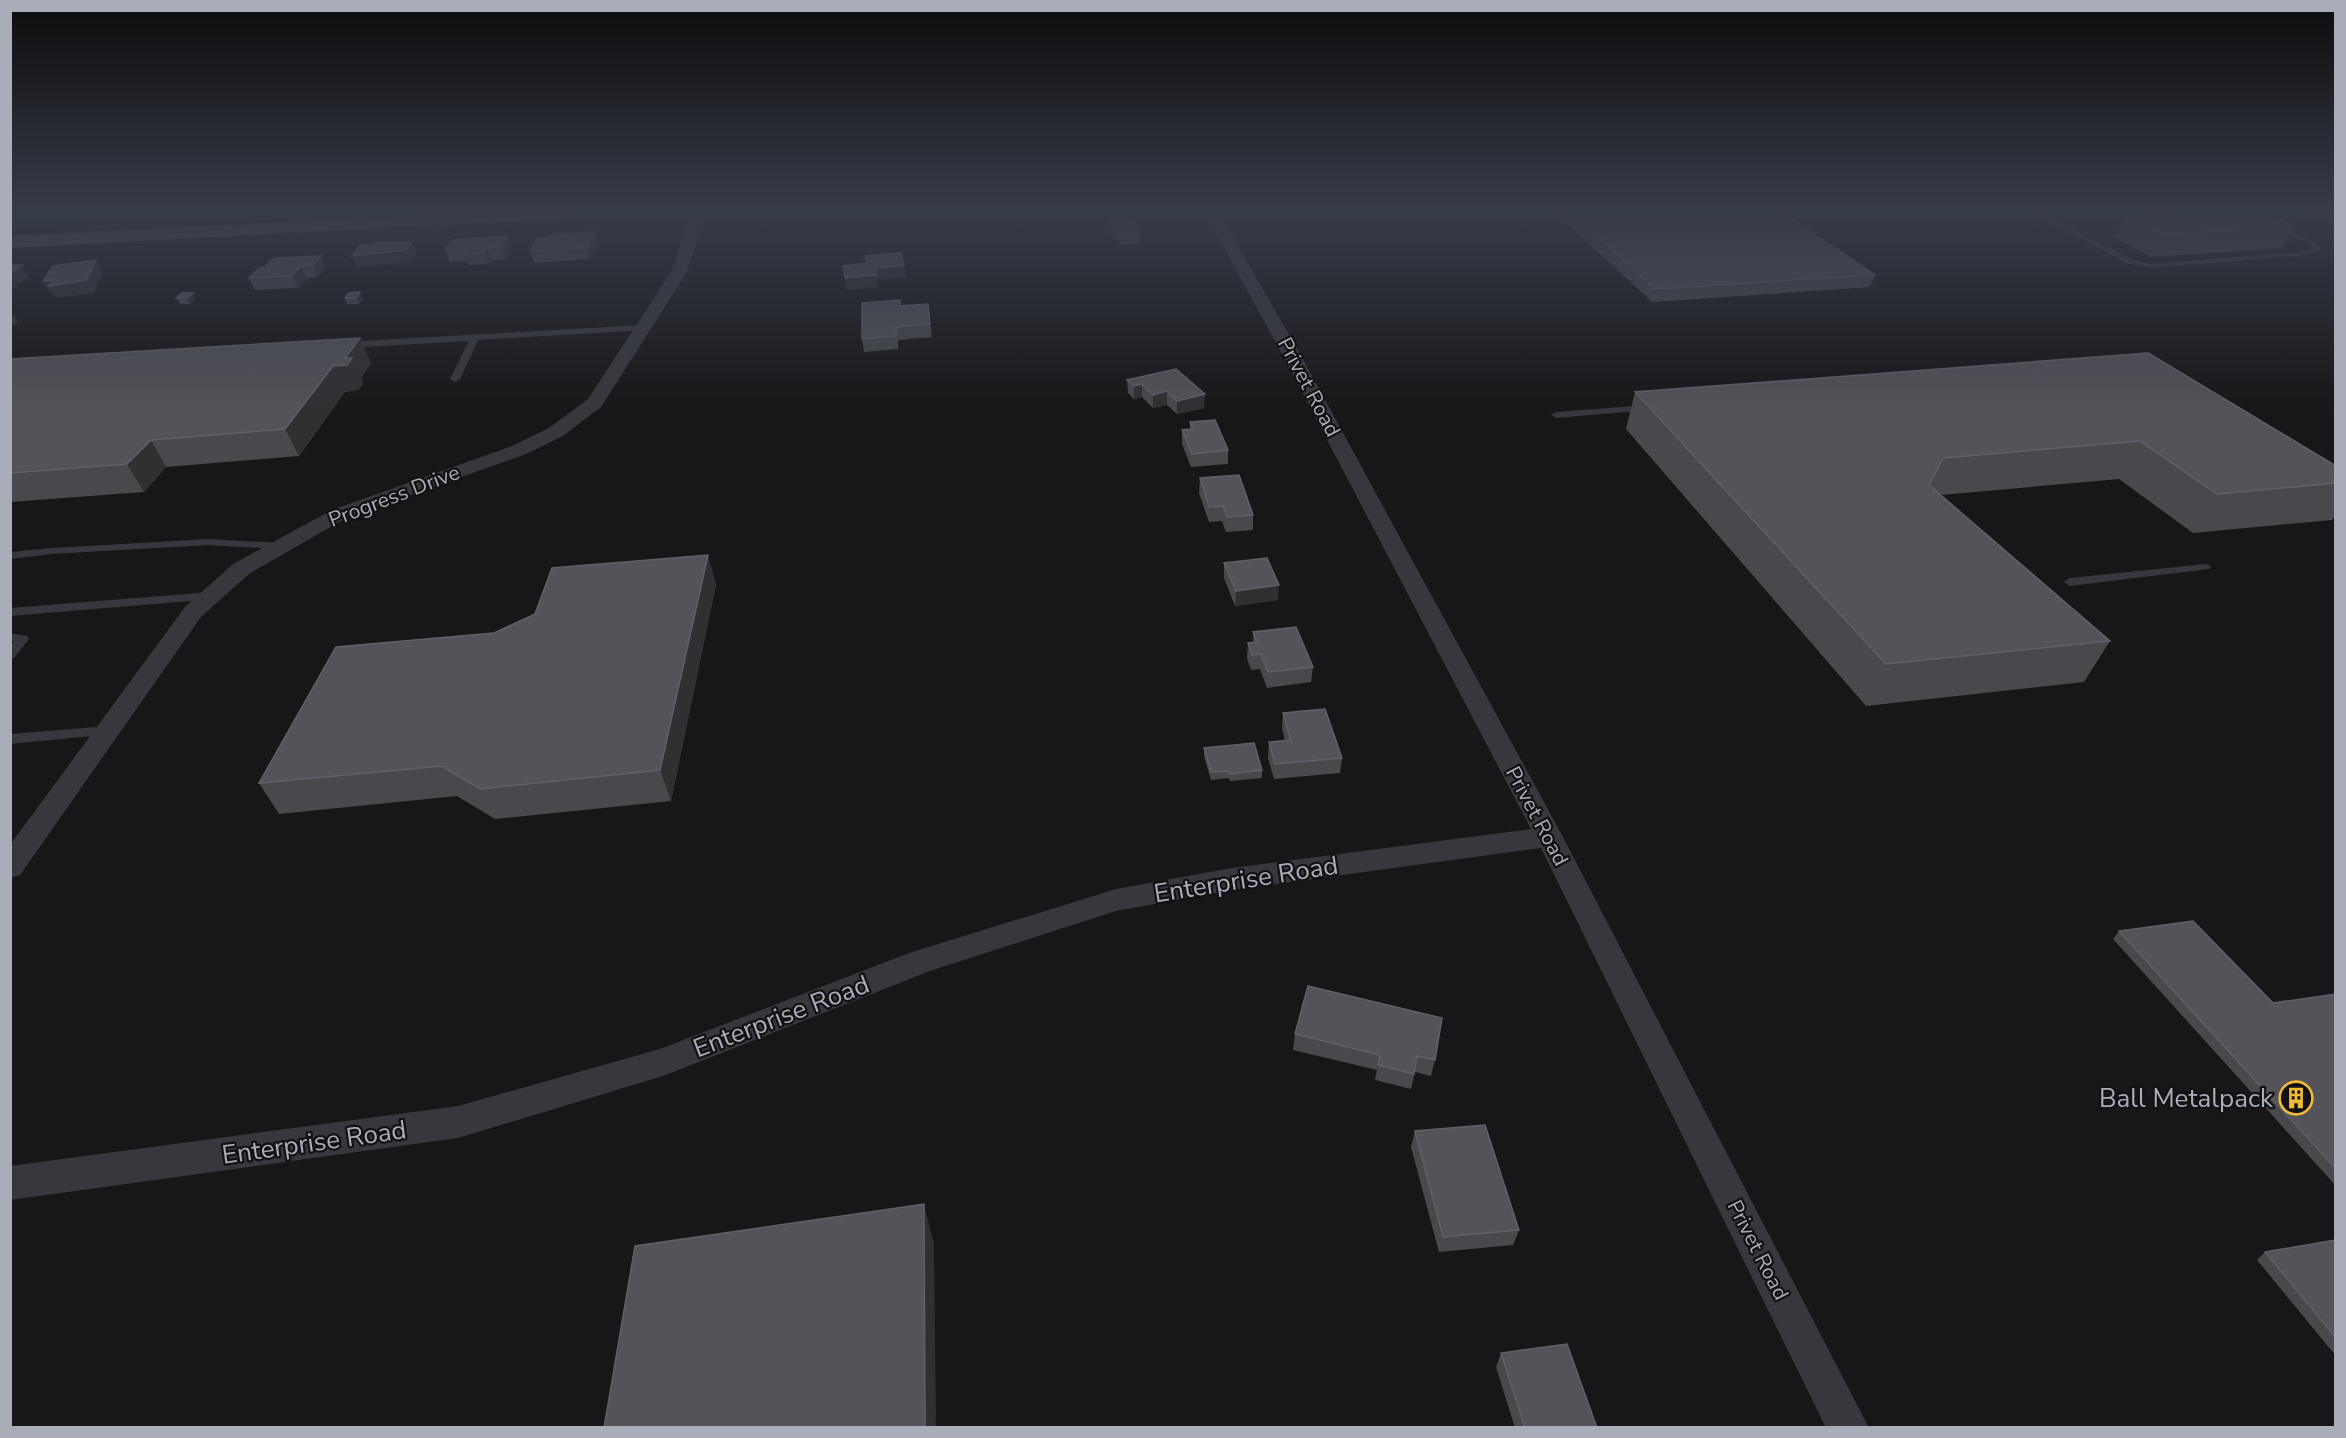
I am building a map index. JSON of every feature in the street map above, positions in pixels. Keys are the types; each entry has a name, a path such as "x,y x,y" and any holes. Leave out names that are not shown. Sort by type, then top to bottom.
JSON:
{"street":[{"name":"Progress Drive","path":"10,867 193,612 242,568 339,514 519,450 556,432 595,403 674,280"},
{"name":"Privet Road","path":"1250,280 1549,837 1848,1428"},
{"name":"Enterprise Road","path":"10,1183 458,1122 663,1062 920,962 1116,900 1232,879 1549,837"}],"lane":[{"path":"334,346 643,328"},
{"path":"455,379 475,338"},
{"path":"1556,415 1662,407"},
{"path":"10,556 52,550 208,542 281,546"},
{"path":"2070,582 2205,567"},
{"path":"10,612 211,596"},
{"path":"10,637 23,639 10,655"},
{"path":"10,740 108,731"}],"building":[{"path":"52,280 86,280 49,286"},
{"path":"1645,280 1795,280 1655,289"},
{"path":"360,292 356,298 345,298 349,293"},
{"path":"182,293 193,293 187,298 176,298"},
{"path":"900,300 900,306 928,304 930,324 896,327 896,336 862,339 862,303"},
{"path":"360,338 345,358 352,358 347,365 333,366 285,429 151,440 127,464 10,473 10,359"},
{"path":"2148,353 2336,466 2336,483 2217,494 2140,441 1943,458 1929,485 2110,641 1886,664 1635,392"},
{"path":"1176,369 1205,394 1177,401 1167,391 1153,395 1142,384 1134,386 1127,380"},
{"path":"1215,420 1228,450 1192,454 1182,430 1193,429 1190,422"},
{"path":"1239,475 1253,515 1227,517 1223,506 1209,507 1200,478"},
{"path":"708,555 660,770 480,789 442,766 259,783 336,647 494,633 535,614 552,568"},
{"path":"1267,558 1279,585 1236,591 1224,563"},
{"path":"1296,627 1313,667 1268,672 1261,654 1252,655 1248,643 1257,642 1253,632"},
{"path":"1325,709 1342,758 1275,764 1269,742 1291,740 1283,713"},
{"path":"1254,743 1262,770 1230,774 1229,771 1211,772 1204,748"},
{"name":"Ball Metalpack","path":"2193,921 2273,1003 2336,994 2336,1169 2119,931"},
{"path":"1308,986 1442,1018 1435,1060 1417,1056 1414,1074 1378,1065 1380,1055 1295,1034"},
{"path":"1485,1125 1519,1230 1443,1237 1415,1131"},
{"path":"924,1204 925,1428 604,1428 635,1246"},
{"path":"2336,1240 2336,1338 2265,1252"},
{"path":"1567,1344 1597,1428 1525,1428 1501,1353"}],"place":[{"name":"Ball Metalpack","path":"2296,1098"}]}
